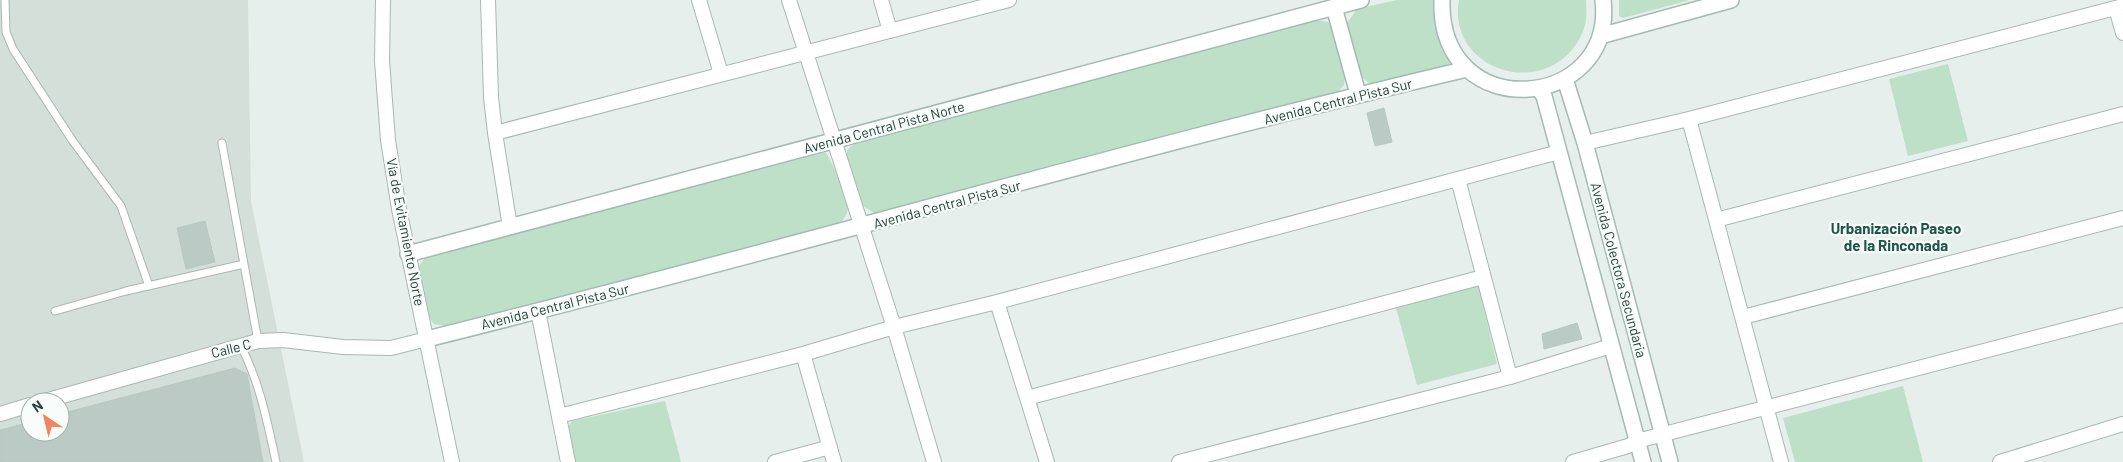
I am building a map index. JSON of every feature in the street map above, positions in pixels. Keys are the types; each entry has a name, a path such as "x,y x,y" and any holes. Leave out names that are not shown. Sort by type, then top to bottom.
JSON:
{"street":[{"name":"Vía de Evitamiento Norte","path":"383,0 382,61 388,140 408,254 452,462"},
{"path":"488,0 491,98 510,227"},
{"path":"699,0 722,74"},
{"path":"790,0 894,327 934,462"},
{"path":"881,0 890,31"},
{"path":"495,133 805,51 890,31 973,4 1009,0"},
{"name":"Avenida Central Pista Norte","path":"408,254 1361,0"},
{"path":"1442,0 1442,16 1446,36 1454,54 1467,69 1482,80 1500,88 1519,90 1539,89 1565,79 1580,67 1592,53 1600,36 1605,12 1603,0"},
{"path":"1600,36 1731,0"},
{"path":"1334,7 1358,94"},
{"path":"1585,144 1689,120 2120,7 2123,33"},
{"name":"Avenida Central Pista Sur","path":"427,339 1358,94 1467,69"},
{"name":"Avenida Colectora Secundaria","path":"1565,79 1585,144 1670,462"},
{"name":"Avenida Colectora Secundaria","path":"1539,89 1544,96 1643,462"},
{"path":"1716,220 2123,114"},
{"path":"1689,120 1781,462"},
{"path":"559,416 803,354 894,327 997,302 1559,152"},
{"path":"1458,179 1510,377"},
{"path":"1742,317 2123,218"},
{"path":"1027,398 1483,277"},
{"path":"997,302 1047,462"},
{"path":"538,311 568,462"},
{"path":"1573,462 1663,434 2123,315"},
{"name":"Calle C","path":"70,394 258,341 273,340 344,347 391,348 427,339"},
{"path":"1179,462 1510,377 1611,346"},
{"path":"803,354 834,462"},
{"path":"0,414 20,408"},
{"path":"2000,462 2123,424"},
{"path":"775,462 830,447"}],"lane":[{"path":"5,0 6,32 13,49 72,140 121,206 149,286"},
{"path":"222,143 258,341"},
{"path":"55,312 149,286 244,264"},
{"path":"240,345 254,372 264,401 276,462"}],"shaded area":[{"path":"0,0 248,0 251,201 304,462 0,462"}],"green space":[{"path":"1397,0 1436,0 1435,9 1440,33 1456,62 1378,85 1373,84 1362,76 1347,29 1347,23 1357,9"},
{"path":"1459,0 1586,0 1585,23 1581,35 1572,50 1555,64 1535,71 1515,72 1496,67 1479,57 1466,42 1459,22"},
{"path":"1619,0 1690,0 1623,18 1619,16"},
{"path":"1309,19 1328,22 1334,28 1345,77 1344,85 1338,92 888,213 877,215 863,206 847,156 847,150 857,142"},
{"path":"1948,64 1968,141 1908,156 1889,79"},
{"path":"817,152 826,153 846,196 848,210 839,224 446,326 434,324 427,316 416,270 427,255"},
{"path":"1478,284 1497,364 1417,385 1396,308"},
{"path":"1903,386 1923,462 1795,462 1783,418"},
{"path":"665,401 681,462 575,462 568,428 572,421"}],"building":[{"path":"1384,108 1392,142 1375,146 1367,113"},
{"path":"205,221 215,262 186,269 177,228"},
{"path":"1577,323 1582,339 1544,349 1542,334"},
{"path":"235,368 247,374 263,462 0,462 0,430 20,425 20,442 70,442 70,411"}],"district":[{"name":"Urbanización Paseo de la Rinconada","path":"1896,236"}]}
